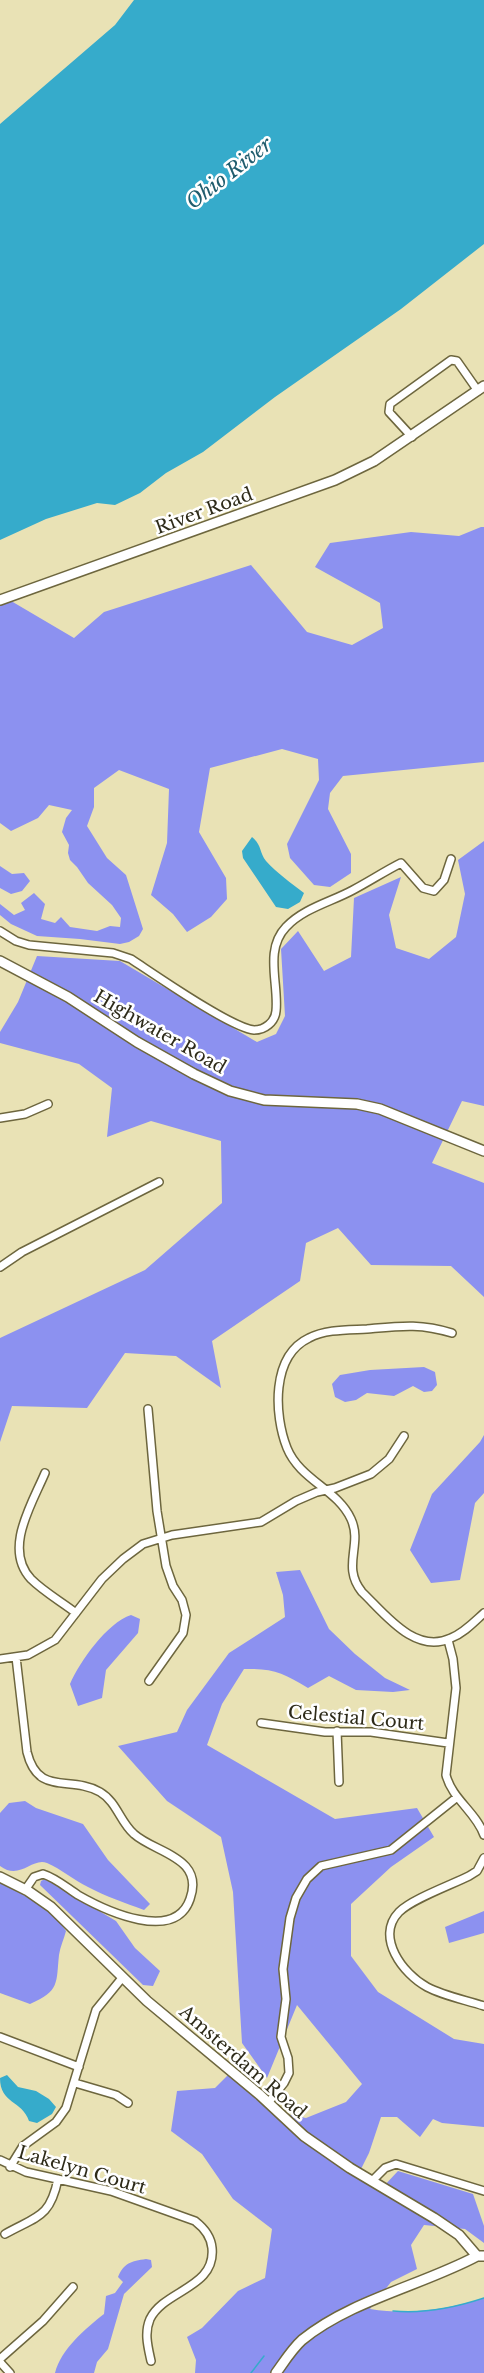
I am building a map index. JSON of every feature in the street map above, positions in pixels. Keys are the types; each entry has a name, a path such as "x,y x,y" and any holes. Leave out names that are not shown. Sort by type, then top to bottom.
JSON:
{"street":[{"path":"412,437 389,412 390,404 451,360 457,361 481,389"},
{"name":"River Road","path":"0,600 322,485 374,460 412,437 481,389"},
{"path":"0,931 16,941 29,945 118,954 132,959 223,1017 248,1029 258,1030 269,1025 275,1015 273,963 276,948 286,927 303,913 355,889 401,863 423,888 434,891 444,880 451,859"},
{"name":"Highwater Road","path":"0,961 68,997 147,1047 230,1091 264,1100 357,1104 380,1109 484,1151"},
{"path":"0,1118 25,1114 48,1104"},
{"path":"0,1267 22,1252 159,1182"},
{"path":"452,1333 417,1325 325,1333 307,1338 289,1355 281,1370 278,1384 283,1433 292,1459 301,1471 332,1495 347,1511 352,1521 355,1537 351,1565 356,1585 406,1633 423,1641 448,1640 461,1633 484,1613"},
{"path":"148,1408 157,1511 169,1577 184,1606 186,1625 178,1642 149,1681"},
{"path":"0,1659 28,1655 46,1647 61,1633 111,1569 143,1544 162,1538 261,1522 296,1501 371,1474 389,1459 404,1436"},
{"path":"45,1473 21,1530 19,1540 21,1560 32,1580 76,1613"},
{"path":"448,1640 456,1688 446,1774 456,1798 484,1835"},
{"path":"16,1657 27,1752 35,1772 50,1782 91,1788 107,1797 132,1833 182,1862 191,1876 193,1887 192,1896 184,1911 161,1923 118,1913 88,1900 43,1874 34,1877 25,1890"},
{"name":"Celestial Court","path":"261,1723 309,1730 371,1732 448,1743"},
{"path":"337,1731 339,1782"},
{"path":"268,2103 289,2073 288,2058 281,2037 286,1999 283,1969 292,1907 302,1888 314,1871 321,1866 381,1854 400,1845 456,1798"},
{"path":"484,1858 477,1870 469,1876 405,1907 392,1922 390,1938 396,1956 417,1981 437,1991 484,2006"},
{"name":"Amsterdam Road","path":"0,1877 51,1907 122,1978 304,2136 459,2235 481,2256"},
{"path":"10,2167 23,2146 62,2115 75,2083 96,2010 122,1978"},
{"path":"0,2037 79,2067"},
{"path":"75,2083 116,2095 128,2103"},
{"name":"Lakelyn Court","path":"0,2160 10,2167 111,2191 179,2215 200,2225 209,2236 212,2256 205,2274 159,2308 149,2321 146,2338 151,2361"},
{"path":"372,2181 384,2168 396,2164 484,2191"},
{"path":"6,2234 49,2208 58,2179"},
{"path":"276,2373 296,2346 319,2328 395,2291 481,2256"},
{"path":"10,2373 0,2361 74,2288"}],"shaded area":[{"path":"484,527 484,762 343,776 330,793 328,809 351,854 351,873 330,887 314,885 290,858 287,844 319,780 318,759 282,749 210,768 199,832 226,878 227,899 211,917 187,932 173,914 151,895 167,843 169,789 119,770 94,788 94,807 87,826 107,858 126,875 143,929 139,936 120,944 37,936 11,924 0,915 0,904 14,915 25,910 21,903 34,893 45,904 41,919 55,923 61,917 70,927 97,931 110,926 120,927 121,918 112,905 88,883 70,860 69,845 62,832 66,818 72,810 49,805 38,818 11,831 0,823 0,600 6,598 74,638 104,612 251,565 307,632 352,645 383,628 380,603 315,567 330,543 411,532 459,536"},
{"path":"484,841 484,1106 462,1101 432,1163 484,1183 484,1297 451,1266 371,1265 338,1228 306,1243 300,1281 212,1341 221,1388 176,1356 125,1353 87,1408 12,1406 0,1442 0,1338 145,1270 222,1203 221,1141 151,1121 107,1137 112,1088 79,1064 0,1043 0,1032 18,1002 37,956 120,961 257,1042 276,1034 285,1016 281,949 298,931 324,971 351,957 354,898 401,877 389,915 396,948 429,959 456,937 465,894 458,860"},
{"path":"0,866 12,874 24,873 30,881 22,891 11,894 0,888"},
{"path":"424,1367 435,1372 437,1385 432,1391 424,1392 413,1386 394,1396 367,1393 356,1400 345,1402 335,1397 332,1384 340,1375 370,1370"},
{"path":"484,1435 484,1493 475,1503 460,1580 431,1583 410,1550 432,1494"},
{"path":"300,1570 329,1629 385,1678 410,1690 393,1692 356,1690 329,1676 308,1688 278,1672 244,1669 222,1704 207,1745 335,1819 417,1808 434,1837 391,1867 351,1904 351,1956 378,1992 454,2039 484,2044 484,2127 442,2123 433,2119 420,2137 397,2117 381,2117 369,2153 359,2173 383,2187 398,2171 473,2194 484,2226 484,2243 465,2229 424,2225 411,2245 417,2269 391,2282 370,2309 399,2312 427,2310 456,2306 484,2298 484,2373 195,2373 196,2360 187,2337 202,2328 238,2291 265,2278 272,2229 233,2199 202,2154 171,2131 177,2091 215,2088 231,2072 277,2112 306,2118 346,2102 362,2084 297,2005 267,2078 242,2043 233,1892 221,1837 167,1801 118,1746 177,1732 187,1710 229,1653 285,1617 283,1595 276,1572"},
{"path":"131,1615 140,1619 138,1633 106,1670 102,1698 78,1706 70,1684 80,1665 104,1634 122,1619"},
{"path":"25,1801 36,1808 83,1824 108,1860 150,1904 144,1910 115,1899 88,1887 47,1863 36,1863 14,1871 0,1866 0,1813 9,1803"},
{"path":"45,1879 116,1921 135,1948 160,1971 153,1986 143,1985 40,1885"},
{"path":"0,1883 45,1908 66,1931 55,1985 47,1995 30,2004 0,1993"},
{"path":"484,1911 484,1933 449,1943 445,1927"},
{"path":"151,2260 152,2267 124,2294 108,2349 97,2362 94,2373 55,2373 68,2348 104,2314 106,2296 115,2293 123,2282 118,2277 123,2269 132,2262"}],"water":[{"name":"Ohio River","path":"134,0 484,0 484,244 401,309 275,397 203,452 166,473 140,493 115,505 97,503 46,519 0,540 0,124 115,25"},
{"path":"252,837 266,861 304,893 300,902 288,909 276,907 243,858 242,851"},
{"path":"7,2075 18,2087 36,2091 49,2099 56,2107 52,2114 37,2123 29,2121 22,2109 4,2093 0,2078"}],"waterway":[{"path":"393,2311 416,2312 439,2309 484,2298"},
{"path":"251,2373 264,2356"}]}
